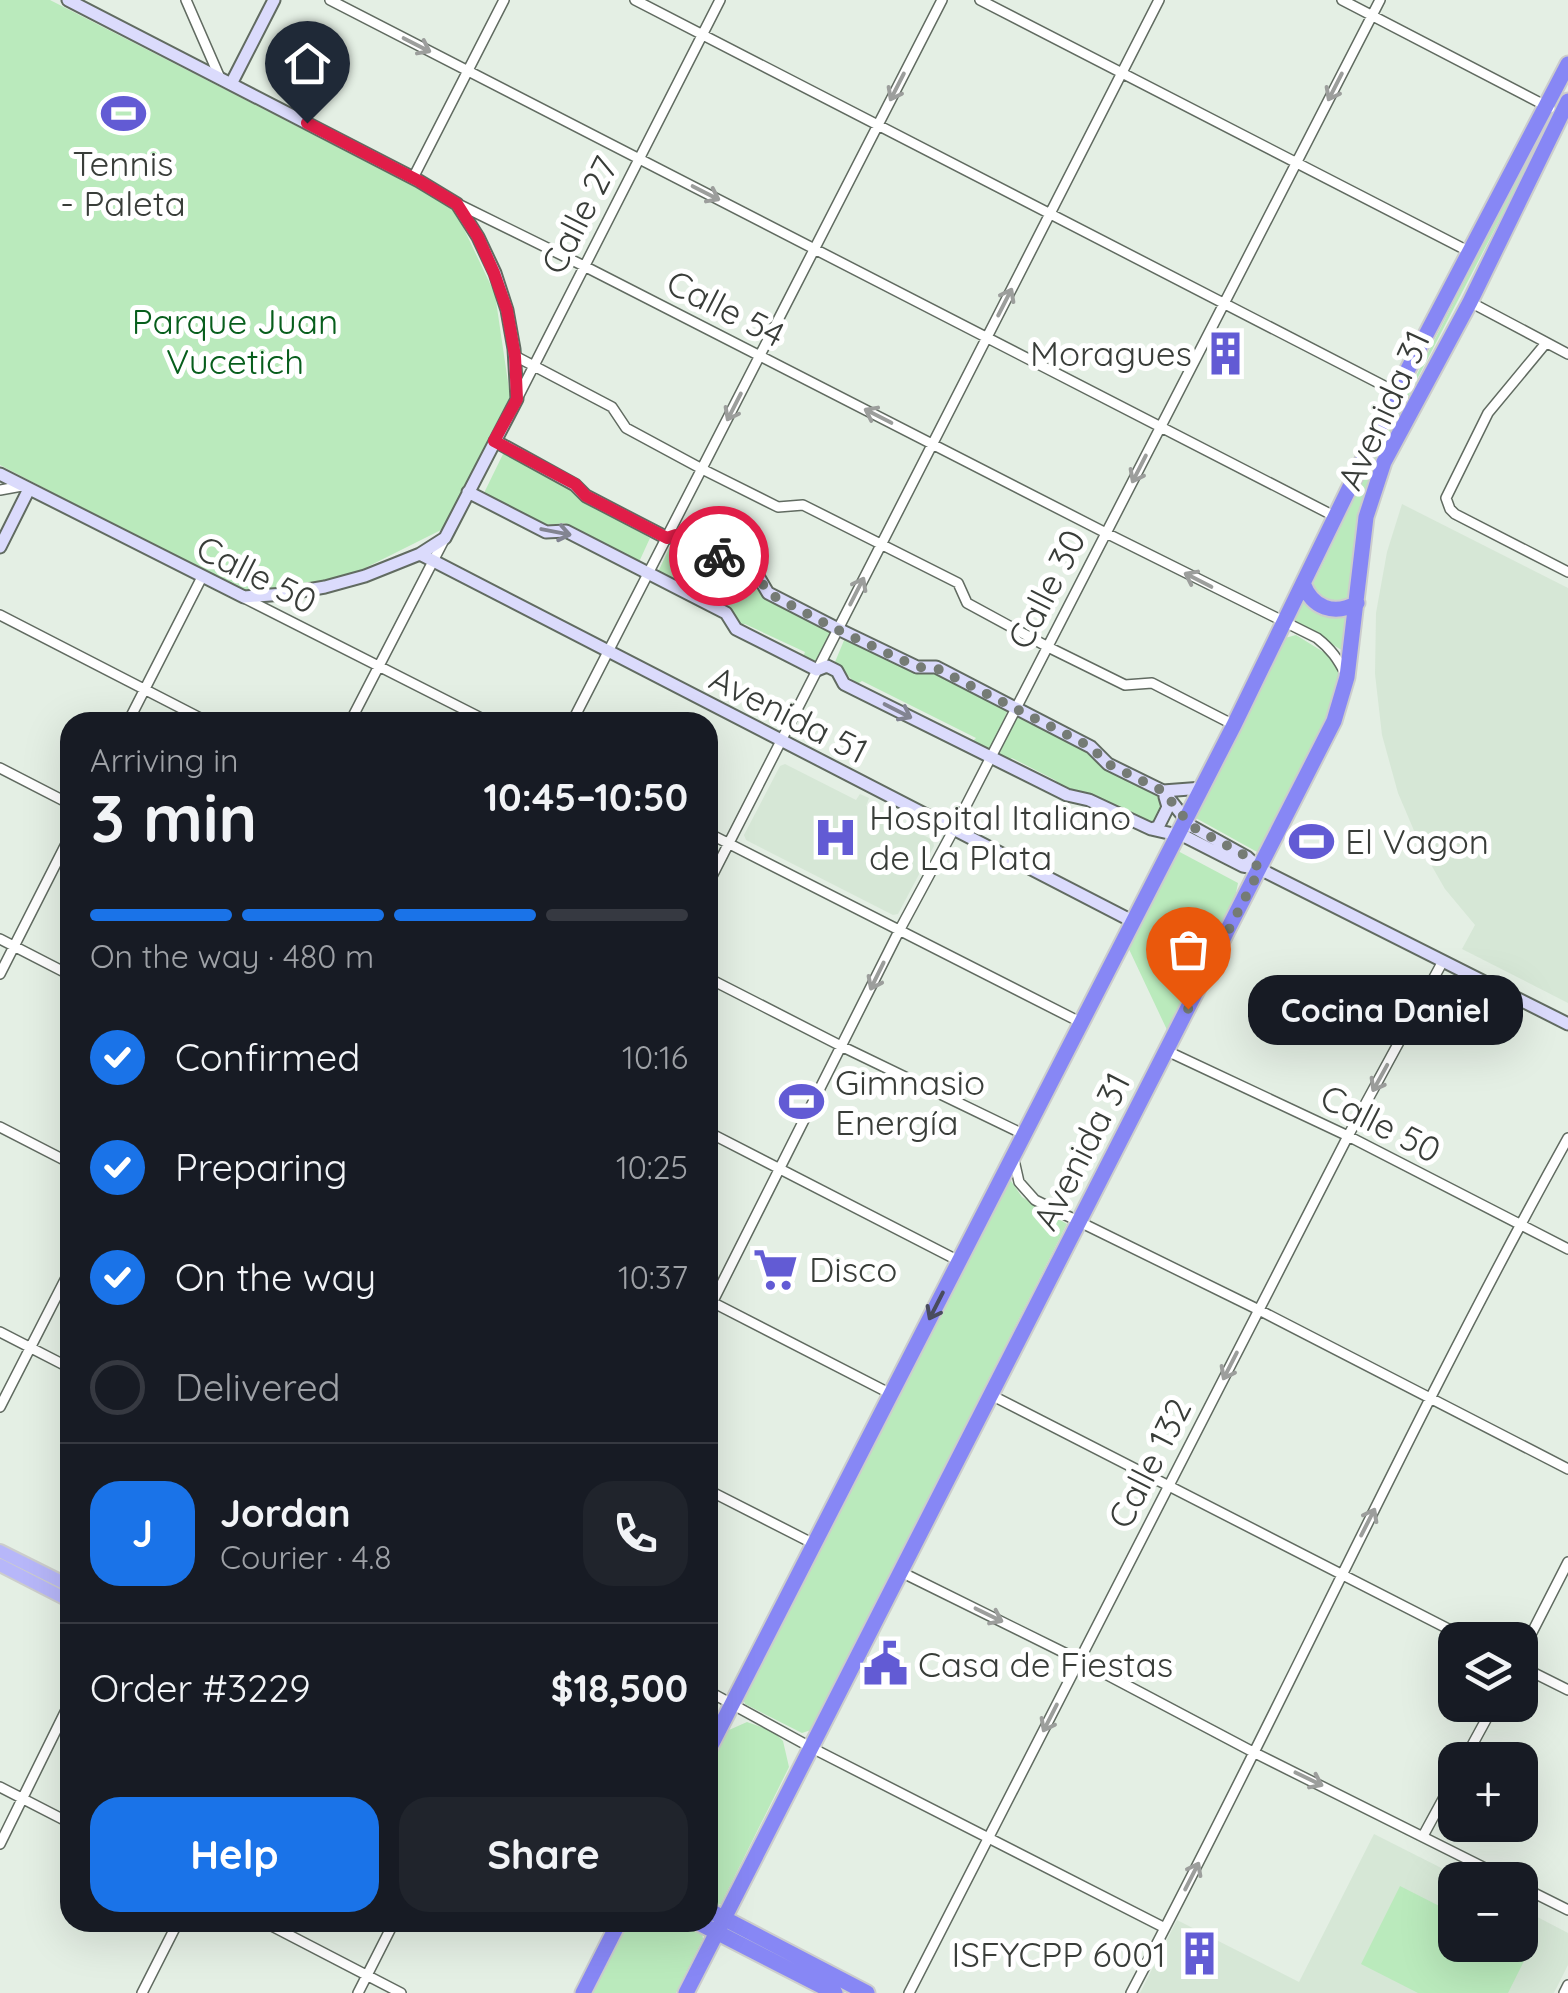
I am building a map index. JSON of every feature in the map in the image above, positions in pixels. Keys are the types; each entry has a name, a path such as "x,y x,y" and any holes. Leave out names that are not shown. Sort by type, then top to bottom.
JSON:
{"highway":[{"name":"Avenida 31","path":"686,1993 1334,722 1347,677 1366,517 1384,462 1470,302 1558,107 1568,64"},
{"name":"Avenida 31","path":"718,1731 1234,726 1396,392 1470,252 1558,107"},
{"path":"1303,583 1312,600 1326,609 1343,610 1357,603"},
{"path":"718,1921 835,1993"},
{"path":"718,1925 867,1993"},
{"path":"584,1993 615,1932"}],"main road":[{"path":"0,1550 60,1581"},
{"path":"0,1566 60,1596"}],"street":[{"name":"Calle 54","path":"68,0 414,178 457,204 1316,638 1338,658 1347,677"},
{"path":"186,0 226,81"},
{"path":"226,81 274,0"},
{"path":"330,0 1334,516"},
{"path":"414,178 504,0"},
{"path":"635,0 1396,392"},
{"name":"Calle 27","path":"355,712 720,0"},
{"path":"577,712 942,0"},
{"path":"980,0 1470,252"},
{"path":"718,864 1159,0"},
{"path":"1342,0 1558,107"},
{"name":"Calle 30","path":"718,1287 1380,0"},
{"path":"457,204 478,237 507,310 517,399"},
{"path":"1470,302 1568,354"},
{"path":"1546,342 1488,413 1448,492 1447,503 1455,514 1568,572"},
{"path":"515,356 612,407 626,428 702,469 778,507 803,505 958,583 967,603 1048,647 1125,685 1152,683 1234,726"},
{"path":"494,441 667,538 676,535 758,576 768,593 838,630 917,667 936,668 1091,747 1108,764 1163,791 1202,788"},
{"name":"Calle 50","path":"0,474 469,712"},
{"path":"0,490 26,487"},
{"path":"0,530 26,487"},
{"path":"0,547 26,487"},
{"path":"468,492 546,532 566,531 726,614 736,628 817,670 828,666 844,684 1067,795 1089,800 1151,830 1191,826 1248,857 1260,869 1568,1024"},
{"path":"244,597 284,594 365,576 443,542 443,560 452,570"},
{"name":"Avenida 51","path":"420,554 1134,922"},
{"path":"133,712 202,577"},
{"path":"0,615 188,712"},
{"path":"0,768 60,799"},
{"path":"1163,791 1182,828"},
{"path":"1151,830 1158,827 1168,807 1163,791"},
{"path":"1151,830 1164,863"},
{"path":"718,839 1082,1024"},
{"path":"0,974 60,856"},
{"path":"0,939 60,970"},
{"name":"Calle 132","path":"909,1993 1348,1136 1443,961"},
{"path":"718,983 1025,1135"},
{"name":"Calle 50","path":"1167,1051 1348,1136 1568,1249"},
{"path":"0,1127 60,1158"},
{"path":"718,1137 959,1261"},
{"path":"1131,1993 1430,1398 1568,1138"},
{"path":"1013,1157 1019,1182 1035,1200 1568,1468"},
{"path":"0,1407 60,1290"},
{"path":"718,1308 891,1394"},
{"path":"0,1332 60,1363"},
{"path":"992,1395 1438,1624"},
{"path":"718,1495 814,1544"},
{"path":"1537,1622 1568,1562"},
{"path":"901,1572 1474,1862"},
{"path":"1538,1675 1568,1690"},
{"path":"718,1696 1166,1928"},
{"path":"0,1844 60,1723"},
{"path":"0,1787 60,1818"},
{"path":"1423,1836 1438,1808"},
{"path":"1538,1895 1568,1910"},
{"path":"142,1993 173,1932"},
{"path":"283,1932 401,1993"},
{"path":"358,1993 389,1932"},
{"path":"1564,1993 1568,1985"}],"shaded area":[{"path":"1402,504 1568,588 1568,1003 1462,949 1475,925 1445,889 1421,847 1398,793 1382,735 1375,674 1376,613 1387,552"},
{"name":"Hospital Italiano de La Plata","path":"785,764 856,800 860,794 869,798 866,806 933,840 934,846 898,914 893,915 746,840 744,835 780,766"},
{"path":"1374,1834 1438,1866 1438,1962 1538,1962 1538,1917 1568,1933 1568,1965 1554,1993 1140,1993 1177,1920 1299,1982"}],"green space":[{"name":"Parque Juan Vucetich","path":"0,0 50,0 453,206 495,294 510,396 443,529 345,578 243,592 0,465"},
{"path":"1536,141 1529,163 1382,447 1358,523 1349,602 1323,600 1311,588"},
{"path":"504,452 569,484 577,497 650,538 639,562 565,523 546,525 484,493"},
{"path":"674,538 758,583 832,632 818,664 803,657 805,652 740,625 658,572"},
{"path":"1304,598 1324,613 1349,618 1343,651 1293,620"},
{"path":"1296,635 1325,653 1340,671 1334,702 1259,853 1194,817 1281,639"},
{"path":"845,638 917,673 937,673 1008,710 989,752 971,743 976,738 862,681 857,684 835,662"},
{"path":"1018,714 1091,752 1100,765 1163,798 1153,824 1067,792 1055,780 1012,758 1006,761 998,757"},
{"path":"1176,850 1238,883 1235,898 1168,1032 1127,945"},
{"path":"1007,1175 1022,1197 1067,1224 811,1730 802,1733 745,1704 742,1696"},
{"path":"747,1722 773,1731 783,1741 789,1767 718,1905 718,1738"},
{"path":"1400,1886 1438,1905 1438,1962 1524,1962 1508,1993 1418,1993 1361,1964"},
{"path":"620,1932 702,1932 703,1939 676,1993 589,1993"}],"way so far":[{"path":"719,556 758,576 768,593 838,630 917,667 936,668 1091,747 1108,764 1163,791 1191,826 1248,857 1260,869 1188,1009"}],"place":[{"name":"Tennis - Paleta","path":"123,113"},
{"name":"Moragues","path":"1225,353"},
{"name":"Hospital Italiano de La Plata","path":"836,837"},
{"name":"El Vagon","path":"1312,841"},
{"name":"Cocina Daniel","path":"1188,1009"},
{"name":"Gimnasio Energía","path":"802,1102"},
{"name":"Disco","path":"776,1269"},
{"name":"Casa de Fiestas","path":"885,1664"},
{"name":"ISFYCPP 6001","path":"1199,1954"}],"route":[{"path":"307,123 457,204 478,237 507,310 515,356 517,399 494,441 667,538 676,535 719,556"}]}
